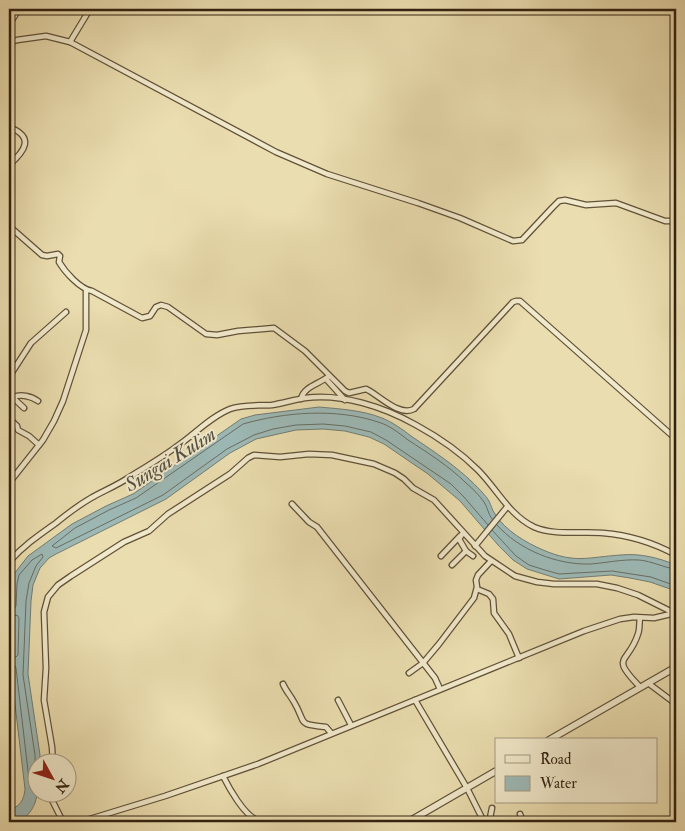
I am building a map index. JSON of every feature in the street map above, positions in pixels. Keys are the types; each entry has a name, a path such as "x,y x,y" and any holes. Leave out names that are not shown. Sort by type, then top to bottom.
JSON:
{"street":[{"path":"9,25 19,9"},
{"path":"70,42 90,9"},
{"path":"9,43 46,36 70,42 276,152 327,174 460,218 513,241 522,240 559,201 564,200 586,205 616,203 665,221 676,221"},
{"path":"9,127 22,136 26,143 20,155 9,165"},
{"path":"9,226 42,255 58,254 60,256 58,262 86,290 92,291 142,318 150,316 156,307 161,305 168,307 211,336 238,331 274,328 305,351 346,400"},
{"path":"9,482 39,445 54,421 63,401 84,339 87,321 86,290"},
{"path":"327,377 349,393 366,389 389,405 412,411 516,301 520,302 676,439"},
{"path":"9,377 31,343 66,312"},
{"path":"301,400 301,396 308,388 327,377"},
{"path":"11,396 19,395 34,398 38,401"},
{"path":"11,396 24,408"},
{"path":"9,562 24,546 69,513 91,498 130,478 176,448 222,413 244,406 325,398 364,404 397,415 448,444 477,469 507,507 524,521 547,531 604,533 623,536 676,554"},
{"path":"9,430 11,421 17,426 18,430 29,436 39,445"},
{"path":"52,754 44,700 46,668 44,612 48,597 58,585 71,576 124,542 149,531 168,514 212,486 254,455 280,457 309,454 332,455 374,464 395,473 412,488 434,500 461,535 491,561 515,576 537,582 597,584 617,588 638,594 675,613"},
{"path":"292,504 309,522 317,527 435,678 440,689"},
{"path":"475,546 507,507"},
{"path":"461,535 459,539 466,550 473,556"},
{"path":"441,556 461,535"},
{"path":"452,566 466,550"},
{"path":"409,673 423,663 470,603 477,589 478,575 491,561"},
{"path":"477,589 489,594 493,599 494,613 509,634 519,658"},
{"path":"80,822 258,764 584,631 620,619 654,618 675,613"},
{"path":"640,618 638,636 624,659 623,666 625,671 640,687"},
{"path":"553,738 676,667"},
{"path":"648,682 676,704"},
{"path":"283,684 286,692 293,700 300,718 312,727 326,727 332,733"},
{"path":"338,700 352,725"},
{"path":"415,700 467,788 484,822 490,818 492,808"},
{"path":"408,822 495,772"},
{"path":"223,776 228,788 251,818 257,820"},
{"path":"54,804 63,822"},
{"path":"520,814 523,822"}],"water":[{"path":"319,407 351,410 382,418 439,455 466,476 487,498 499,520 516,535 529,543 564,557 591,558 642,555 663,560 676,565 676,591 650,582 611,575 559,579 527,569 513,560 460,501 428,474 384,444 369,437 345,431 323,429 296,430 256,439 230,453 166,499 56,554 49,558 40,568 33,585 31,601 28,674 40,754 28,754 28,804 35,804 32,810 19,822 9,822 9,810 21,802 25,789 10,662 12,584 14,574 28,556 72,524 133,494 241,419 255,415"}],"water label":[{"name":"Sungai Kulim","path":"170,459"}]}
